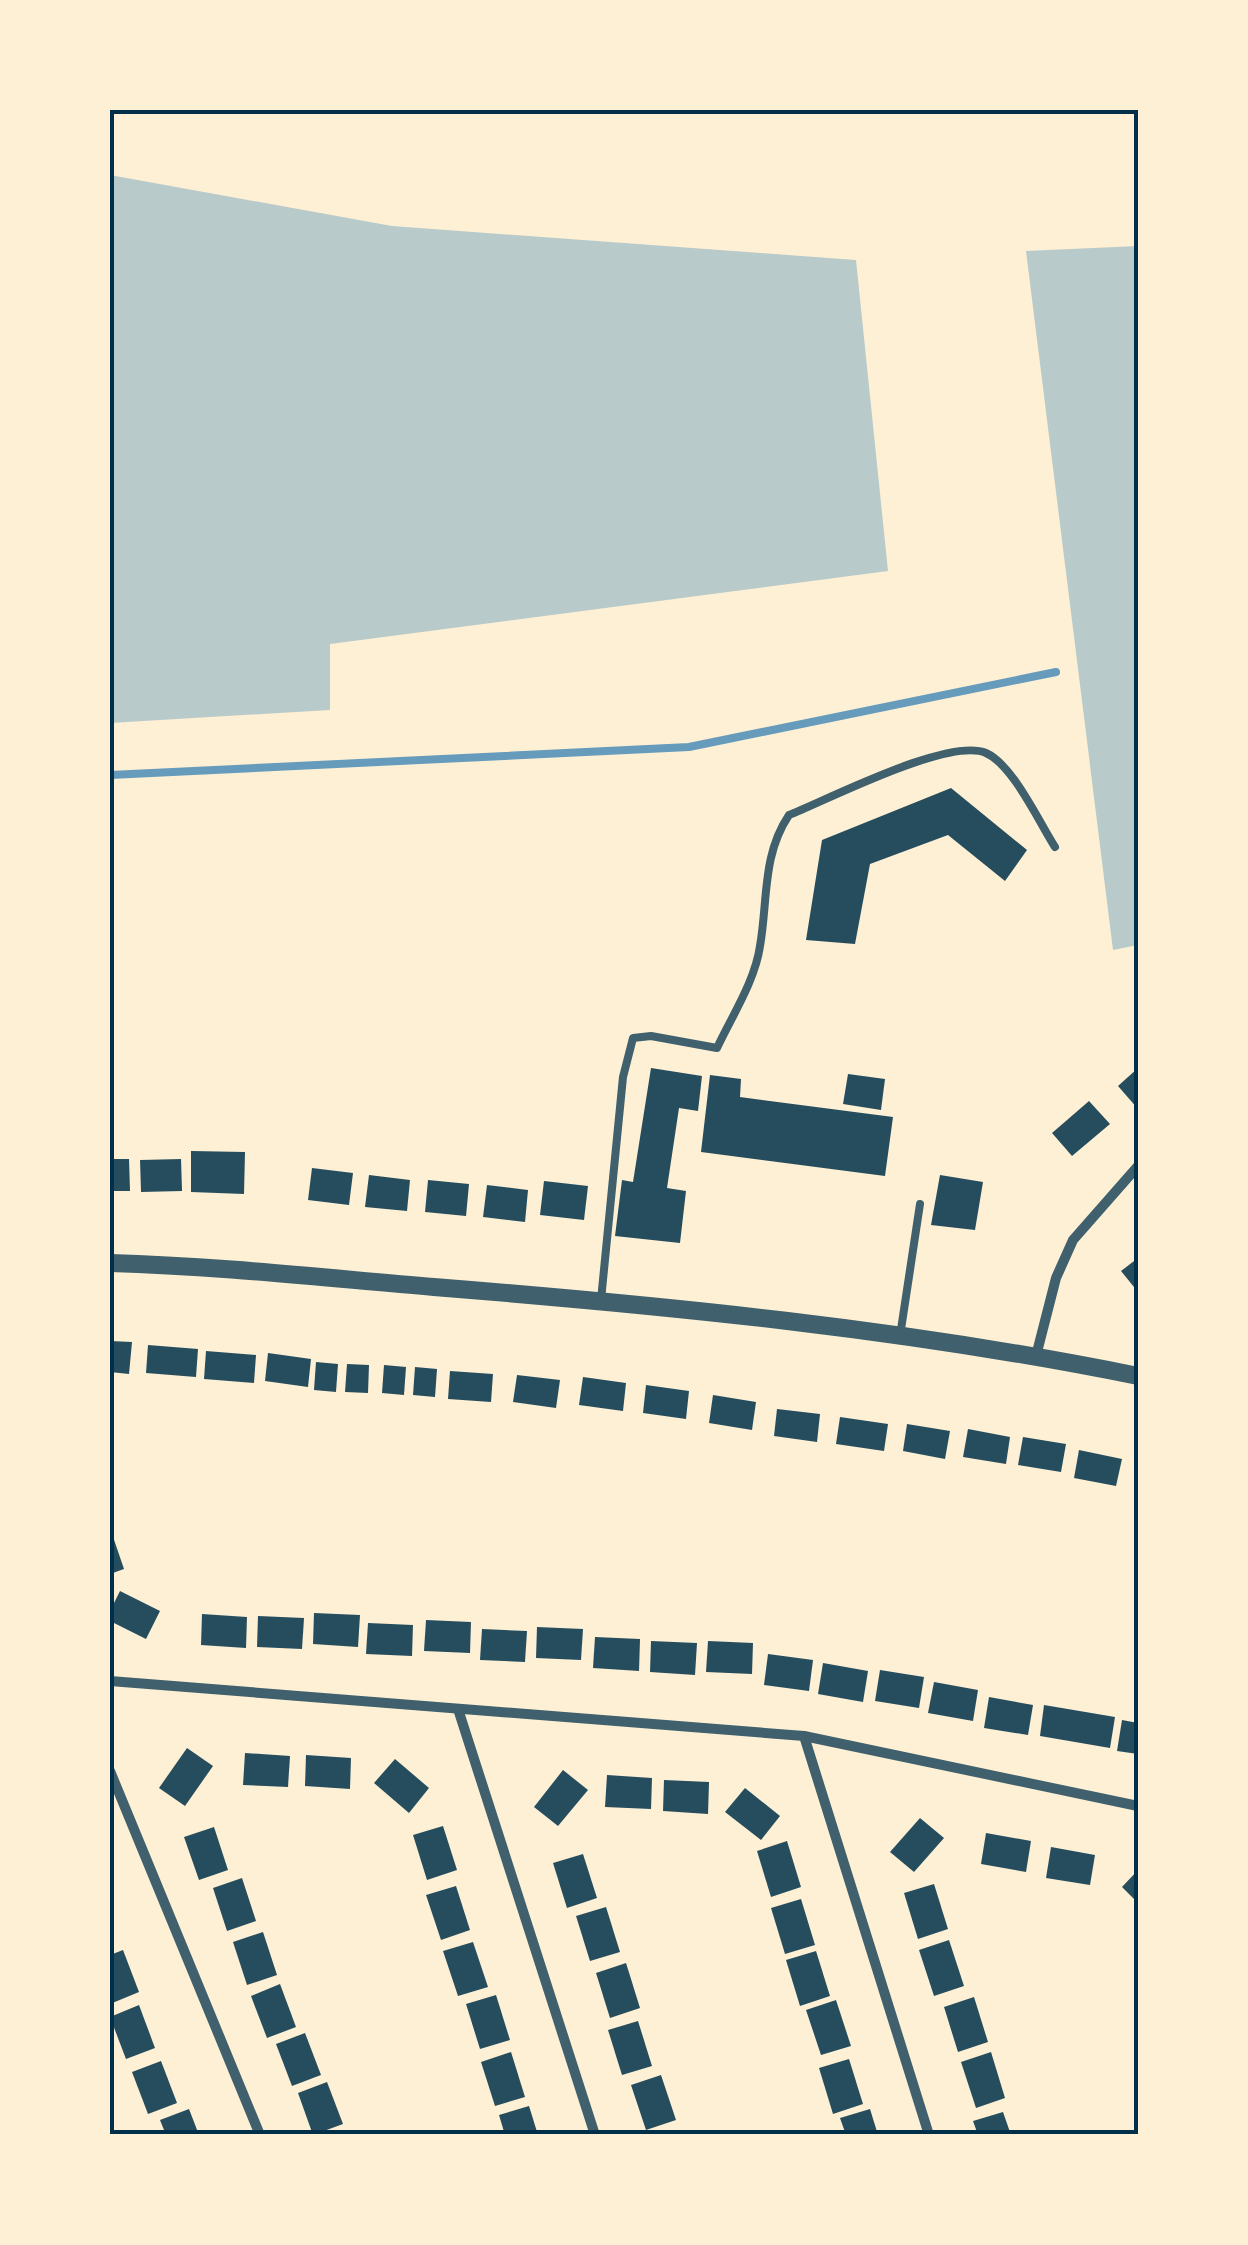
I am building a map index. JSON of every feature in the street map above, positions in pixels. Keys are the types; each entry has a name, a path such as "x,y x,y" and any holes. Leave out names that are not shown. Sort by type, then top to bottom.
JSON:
{"street":[{"path":"1036,1356 1056,1278 1074,1240 1138,1166"},
{"path":"110,1263 601,1300 746,1315 1036,1356 1138,1376"},
{"path":"110,1681 804,1736 1138,1806"},
{"path":"458,1709 595,2135"},
{"path":"804,1736 930,2135"},
{"path":"110,1771 260,2135"}],"lane":[{"path":"601,1300 623,1077 633,1038 651,1036 718,1048 760,949 769,859 778,832 789,816 938,754 964,749 988,754 1006,768 1054,847"},
{"path":"900,1336 920,1204"}],"shaded area":[{"path":"110,175 392,226 856,260 888,571 330,644 330,710 110,723"},
{"path":"1138,246 1138,945 1113,950 1026,251"}],"building":[{"path":"951,788 1027,850 1005,881 948,835 870,864 855,944 806,940 822,840"},
{"path":"651,1068 702,1076 698,1111 679,1108 667,1188 686,1191 680,1243 615,1236 622,1180 633,1182"},
{"path":"1138,1068 1138,1109 1118,1086"},
{"path":"848,1074 885,1079 881,1110 843,1104"},
{"path":"710,1075 741,1079 740,1097 893,1117 885,1176 701,1152"},
{"path":"1089,1101 1110,1124 1072,1156 1052,1133"},
{"path":"191,1151 245,1152 244,1194 191,1192"},
{"path":"110,1159 129,1159 130,1191 110,1191"},
{"path":"181,1159 182,1191 141,1192 140,1160"},
{"path":"312,1168 353,1173 349,1205 308,1200"},
{"path":"369,1175 410,1180 407,1211 365,1207"},
{"path":"940,1175 983,1182 975,1230 931,1225"},
{"path":"428,1180 469,1184 466,1216 425,1212"},
{"path":"544,1181 588,1186 584,1220 540,1215"},
{"path":"487,1185 528,1190 525,1222 483,1217"},
{"path":"1138,1258 1138,1292 1121,1271"},
{"path":"110,1341 132,1342 129,1374 110,1372"},
{"path":"148,1345 198,1349 196,1377 146,1373"},
{"path":"206,1351 256,1355 254,1383 204,1379"},
{"path":"268,1353 311,1359 308,1387 265,1381"},
{"path":"316,1362 338,1364 336,1392 314,1390"},
{"path":"347,1364 369,1365 368,1393 345,1392"},
{"path":"384,1365 406,1367 404,1395 382,1393"},
{"path":"415,1367 437,1369 435,1397 413,1395"},
{"path":"450,1371 493,1374 491,1402 448,1399"},
{"path":"517,1375 560,1380 556,1408 513,1402"},
{"path":"583,1377 626,1383 623,1411 579,1405"},
{"path":"646,1385 689,1391 686,1419 643,1413"},
{"path":"713,1395 756,1402 752,1430 709,1423"},
{"path":"777,1409 820,1414 817,1442 774,1436"},
{"path":"840,1417 888,1424 884,1451 836,1444"},
{"path":"907,1424 950,1431 945,1459 903,1451"},
{"path":"968,1429 1010,1437 1006,1464 963,1457"},
{"path":"1023,1437 1066,1444 1061,1472 1018,1465"},
{"path":"1079,1450 1122,1459 1116,1486 1074,1478"},
{"path":"110,1528 124,1569 110,1574"},
{"path":"120,1591 160,1611 146,1639 110,1621 110,1611"},
{"path":"314,1613 360,1615 358,1647 313,1644"},
{"path":"202,1614 247,1617 246,1648 201,1645"},
{"path":"258,1616 304,1618 302,1649 257,1647"},
{"path":"426,1620 471,1622 470,1653 424,1651"},
{"path":"368,1623 413,1625 412,1656 366,1654"},
{"path":"537,1627 583,1629 581,1660 536,1658"},
{"path":"482,1629 527,1631 525,1662 480,1660"},
{"path":"595,1637 640,1639 639,1671 593,1668"},
{"path":"651,1641 697,1643 695,1675 650,1672"},
{"path":"708,1641 753,1643 752,1674 706,1672"},
{"path":"768,1654 813,1660 809,1691 764,1685"},
{"path":"823,1663 868,1671 863,1702 818,1694"},
{"path":"880,1670 924,1677 919,1708 875,1701"},
{"path":"934,1682 978,1690 973,1721 928,1713"},
{"path":"989,1697 1033,1705 1028,1735 984,1728"},
{"path":"1044,1705 1115,1717 1110,1748 1040,1736"},
{"path":"1122,1720 1138,1723 1138,1754 1117,1751"},
{"path":"187,1748 213,1766 185,1806 159,1788"},
{"path":"245,1753 290,1756 288,1787 243,1785"},
{"path":"306,1755 351,1758 350,1789 305,1786"},
{"path":"395,1759 429,1788 409,1813 374,1783"},
{"path":"563,1770 588,1790 558,1826 534,1807"},
{"path":"607,1775 652,1778 651,1809 605,1807"},
{"path":"664,1780 709,1782 708,1814 663,1811"},
{"path":"745,1788 780,1816 761,1840 725,1812"},
{"path":"920,1818 944,1838 914,1872 890,1852"},
{"path":"443,1826 457,1870 427,1880 413,1835"},
{"path":"214,1827 228,1870 199,1880 184,1837"},
{"path":"986,1833 1031,1841 1026,1872 981,1864"},
{"path":"787,1841 801,1887 771,1897 757,1851"},
{"path":"1051,1847 1095,1855 1090,1885 1046,1878"},
{"path":"583,1854 597,1898 567,1908 553,1863"},
{"path":"1138,1870 1138,1903 1122,1887"},
{"path":"242,1878 256,1921 227,1931 213,1888"},
{"path":"934,1884 948,1929 918,1939 904,1893"},
{"path":"456,1886 470,1930 441,1940 426,1895"},
{"path":"801,1899 815,1945 785,1954 771,1908"},
{"path":"606,1907 620,1952 590,1961 576,1916"},
{"path":"263,1932 277,1975 247,1985 233,1942"},
{"path":"949,1940 964,1986 934,1996 919,1950"},
{"path":"473,1942 488,1987 458,1996 443,1951"},
{"path":"123,1950 139,1992 110,2004 110,1955"},
{"path":"816,1951 830,1996 800,2006 786,1960"},
{"path":"626,1963 640,2008 610,2018 596,1973"},
{"path":"280,1984 296,2027 267,2038 251,1996"},
{"path":"496,1995 510,2040 480,2049 466,2004"},
{"path":"974,1997 988,2042 958,2052 944,2007"},
{"path":"836,2000 851,2046 821,2055 806,2010"},
{"path":"139,2005 155,2048 126,2059 110,2017"},
{"path":"638,2021 652,2066 622,2075 608,2030"},
{"path":"305,2033 321,2075 292,2086 276,2044"},
{"path":"511,2052 525,2097 495,2106 481,2062"},
{"path":"991,2052 1005,2098 976,2108 961,2062"},
{"path":"849,2059 863,2104 833,2114 819,2068"},
{"path":"161,2061 177,2103 148,2114 132,2072"},
{"path":"661,2075 676,2120 646,2130 631,2085"},
{"path":"327,2082 343,2124 313,2135 298,2093"},
{"path":"529,2106 538,2135 505,2135 499,2115"},
{"path":"189,2109 199,2135 166,2135 160,2120"},
{"path":"870,2109 878,2135 846,2135 840,2118"},
{"path":"1003,2112 1011,2135 978,2135 973,2121"}],"waterway":[{"path":"110,775 689,747 1056,672"}]}
